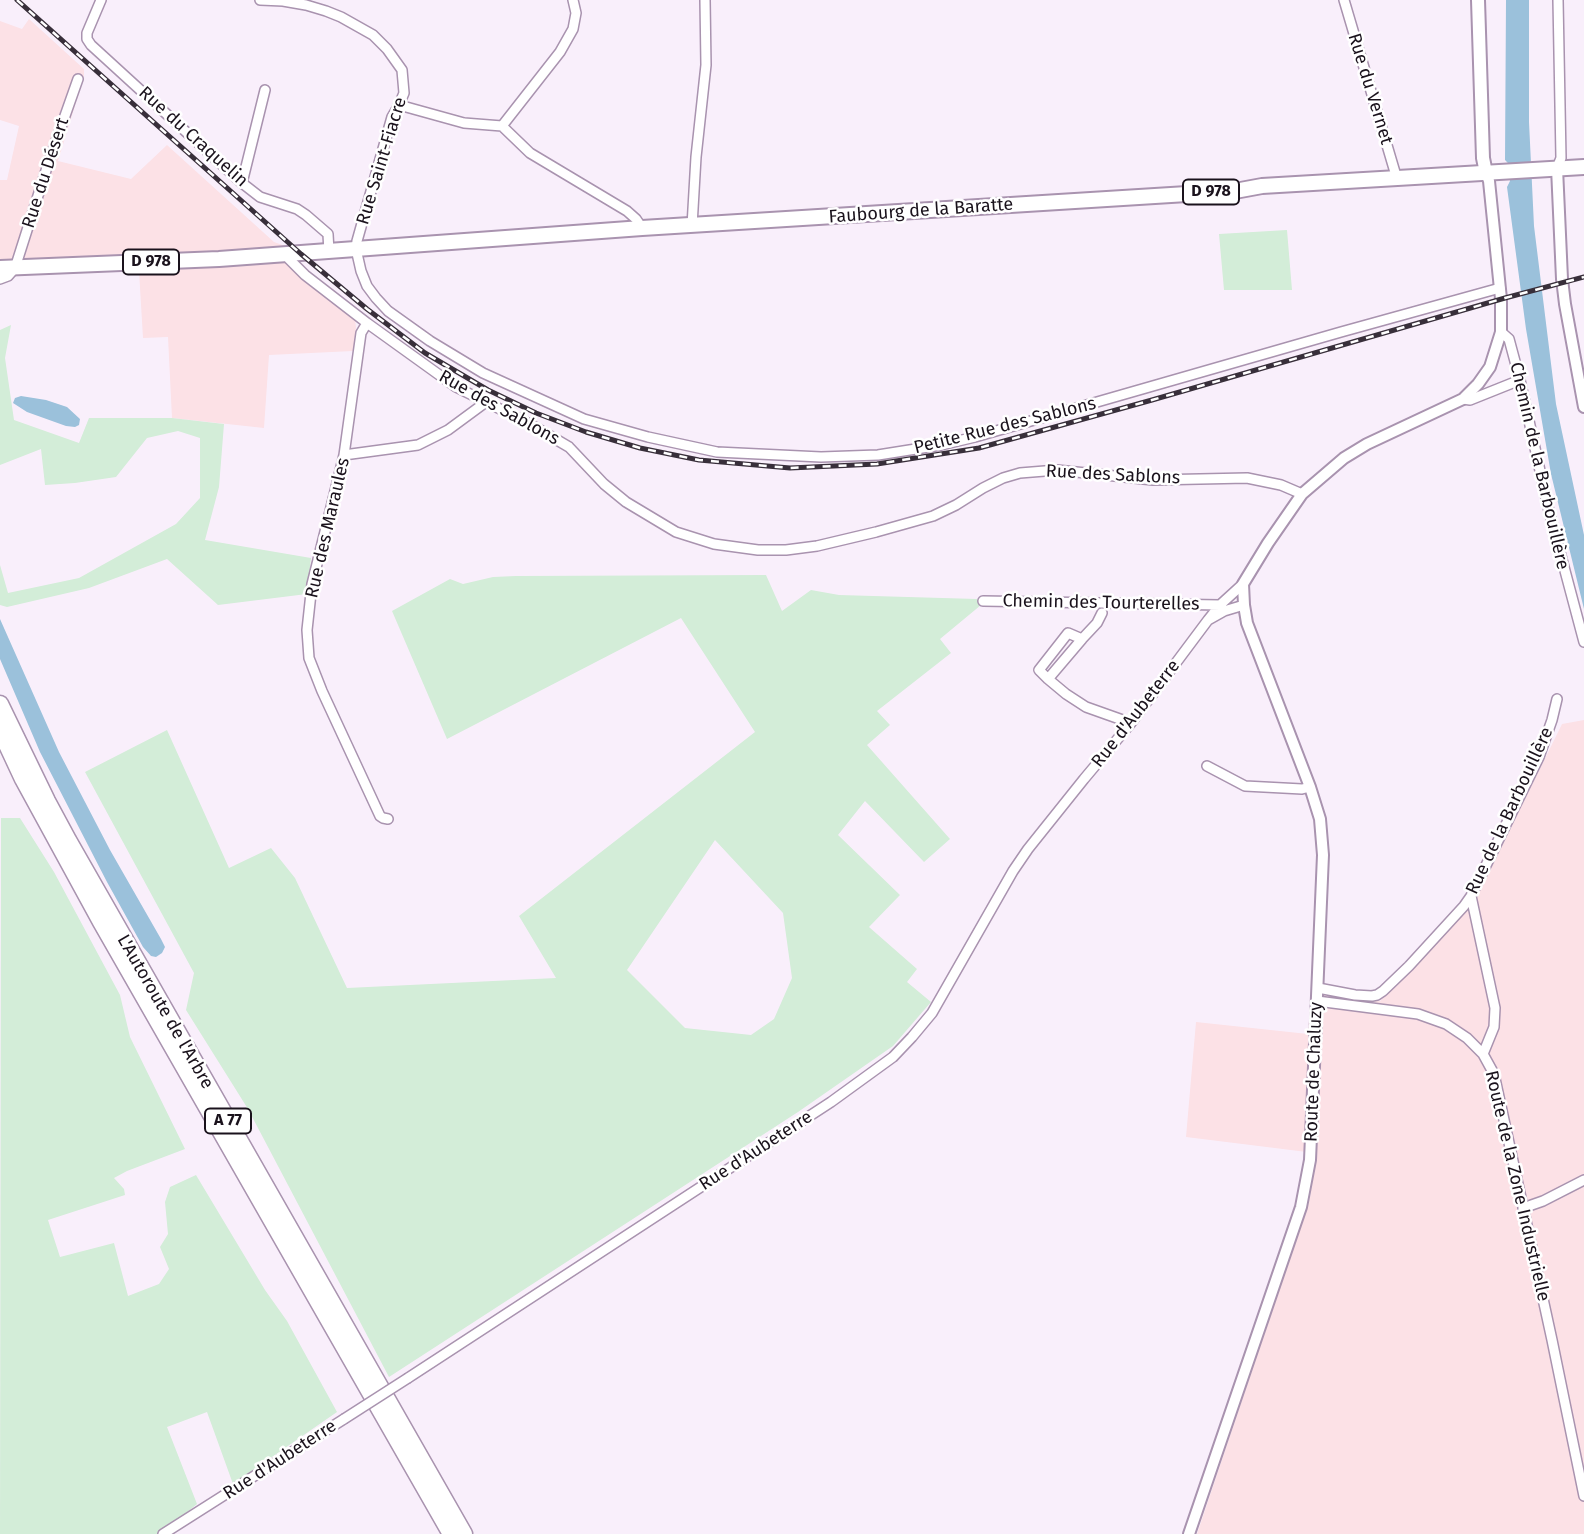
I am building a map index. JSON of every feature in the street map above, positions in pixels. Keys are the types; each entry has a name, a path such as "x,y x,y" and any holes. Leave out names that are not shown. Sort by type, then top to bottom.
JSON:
{"highway":[{"name":"L'Autoroute de l'Arbre","path":"0,704 47,801 86,873 464,1534"},
{"name":"L'Autoroute de l'Arbre","path":"0,730 23,779 88,900 450,1534"}],"main road":[{"path":"1478,0 1483,158 1493,173"},
{"name":"D 978","path":"1493,173 1584,167"},
{"name":"Faubourg de la Baratte","path":"356,249 642,228 1235,191 1262,186 1493,173"},
{"name":"D 978","path":"7,268 286,255 356,249"}],"street":[{"name":"Rue du Craquelin","path":"101,0 87,33 91,45 242,183 266,200 302,211 328,234 329,251"},
{"name":"Rue Saint-Fiacre","path":"260,0 282,1 326,10 373,36 387,49 402,70 404,93 392,117 356,249"},
{"path":"502,126 567,41 576,13 573,0"},
{"path":"692,226 706,65 705,0"},
{"name":"Rue du Vernet","path":"1344,0 1397,179"},
{"path":"1558,0 1561,158 1550,169 1562,279 1578,346 1584,407"},
{"name":"Rue du Désert","path":"7,268 78,79"},
{"path":"242,183 265,90"},
{"path":"399,105 464,123 502,126 530,153 627,211 642,228"},
{"path":"1243,584 1302,494 1344,458 1367,444 1463,399 1490,367 1501,332 1500,288 1489,181 1493,173"},
{"name":"Petite Rue des Sablons","path":"356,249 367,286 388,310 430,341 483,373 548,403 584,419 648,438 717,452 821,457 878,455 975,437 1500,288"},
{"path":"286,255 305,275 367,323"},
{"path":"0,279 8,276 7,268"},
{"name":"Rue des Sablons","path":"367,323 456,387 569,446 604,484 626,502 676,532 714,544 758,550 817,546 933,516 1003,478 1020,473 1058,470 1153,480 1247,478 1282,485 1302,494"},
{"name":"Rue des Maraules","path":"367,323 361,333 344,455 312,584 307,630 309,658 322,691 380,816 388,819"},
{"name":"Chemin de la Barbouillère","path":"1501,332 1509,339 1520,380 1548,507 1584,642"},
{"path":"1463,399 1470,400 1520,380"},
{"path":"344,455 418,445 448,430 486,402"},
{"name":"Rue d'Aubeterre","path":"163,1534 831,1102 893,1057 932,1013 1028,849 1131,723 1220,605 1243,584"},
{"name":"Route de Chaluzy","path":"1189,1534 1301,1208 1310,1160 1323,855 1320,818 1247,623 1243,584"},
{"name":"Chemin des Tourterelles","path":"983,601 1220,605"},
{"name":"Rue d'Aubeterre","path":"1208,620 1224,611 1244,605"},
{"path":"1048,679 1102,613"},
{"path":"1082,639 1069,634 1039,670 1086,707 1131,723"},
{"name":"Rue de la Barbouillère","path":"1318,988 1366,996 1383,991 1464,906 1539,757 1557,699"},
{"path":"1207,766 1245,786 1302,789 1310,787"},
{"path":"1471,896 1495,1008 1494,1027 1483,1055"},
{"name":"Route de la Zone Industrielle","path":"1317,1001 1418,1014 1446,1024 1466,1038 1483,1055 1494,1073 1584,1496"},
{"path":"1523,1208 1584,1180"}],"shaded area":[{"path":"29,19 84,69 58,161 131,179 167,145 274,242 288,247 312,276 354,309 356,328 353,351 269,355 264,428 172,418 168,337 143,338 138,254 0,260 0,180 7,180 19,126 0,120 0,21 22,29"},
{"path":"1584,720 1584,1534 1197,1534 1310,1198 1315,1153 1186,1137 1196,1022 1308,1034 1311,993 1380,1001 1461,916 1502,846 1562,724"}],"green space":[{"path":"1287,230 1292,290 1224,290 1219,234"},
{"path":"11,325 5,358 14,420 79,443 89,418 172,418 224,424 219,487 205,540 311,558 307,594 218,605 167,559 89,588 7,607 0,605 0,565 8,593 79,578 176,524 200,498 200,438 178,431 147,438 116,477 45,485 41,449 0,465 0,330"},
{"path":"766,575 782,611 811,590 839,595 977,599 981,605 940,639 951,653 877,711 890,725 867,745 950,839 924,862 865,801 838,835 900,895 869,927 917,969 907,982 931,1002 893,1046 798,1112 389,1377 248,1109 186,1010 194,973 85,772 167,730 229,868 271,848 295,878 347,988 556,978 519,916 755,732 681,618 447,739 392,611 450,579 463,584 493,577","holes":["715,840 783,913 792,978 774,1019 751,1035 685,1028 627,970"]},
{"path":"1,818 20,818 54,872 120,995 130,1037 185,1149 114,1178 124,1189 125,1195 48,1220 60,1257 114,1243 128,1296 159,1284 169,1269 160,1247 168,1234 165,1202 170,1187 196,1175 265,1290 287,1321 337,1412 233,1484 207,1412 167,1427 197,1504 157,1534 0,1534"}],"water":[{"path":"1506,0 1529,0 1529,122 1534,226 1556,404 1584,535 1584,609 1551,474 1526,329 1507,187 1510,181 1508,163 1505,160"},
{"path":"21,396 67,407 80,419 79,425 66,426 27,412 13,403 15,398"},
{"path":"0,619 59,752 165,947 156,957 151,956 143,947 40,752 0,659"}],"railway":[{"path":"17,0 301,254 425,353 488,390 536,413 640,448 699,460 790,468 877,464 979,448 1584,277"}]}
